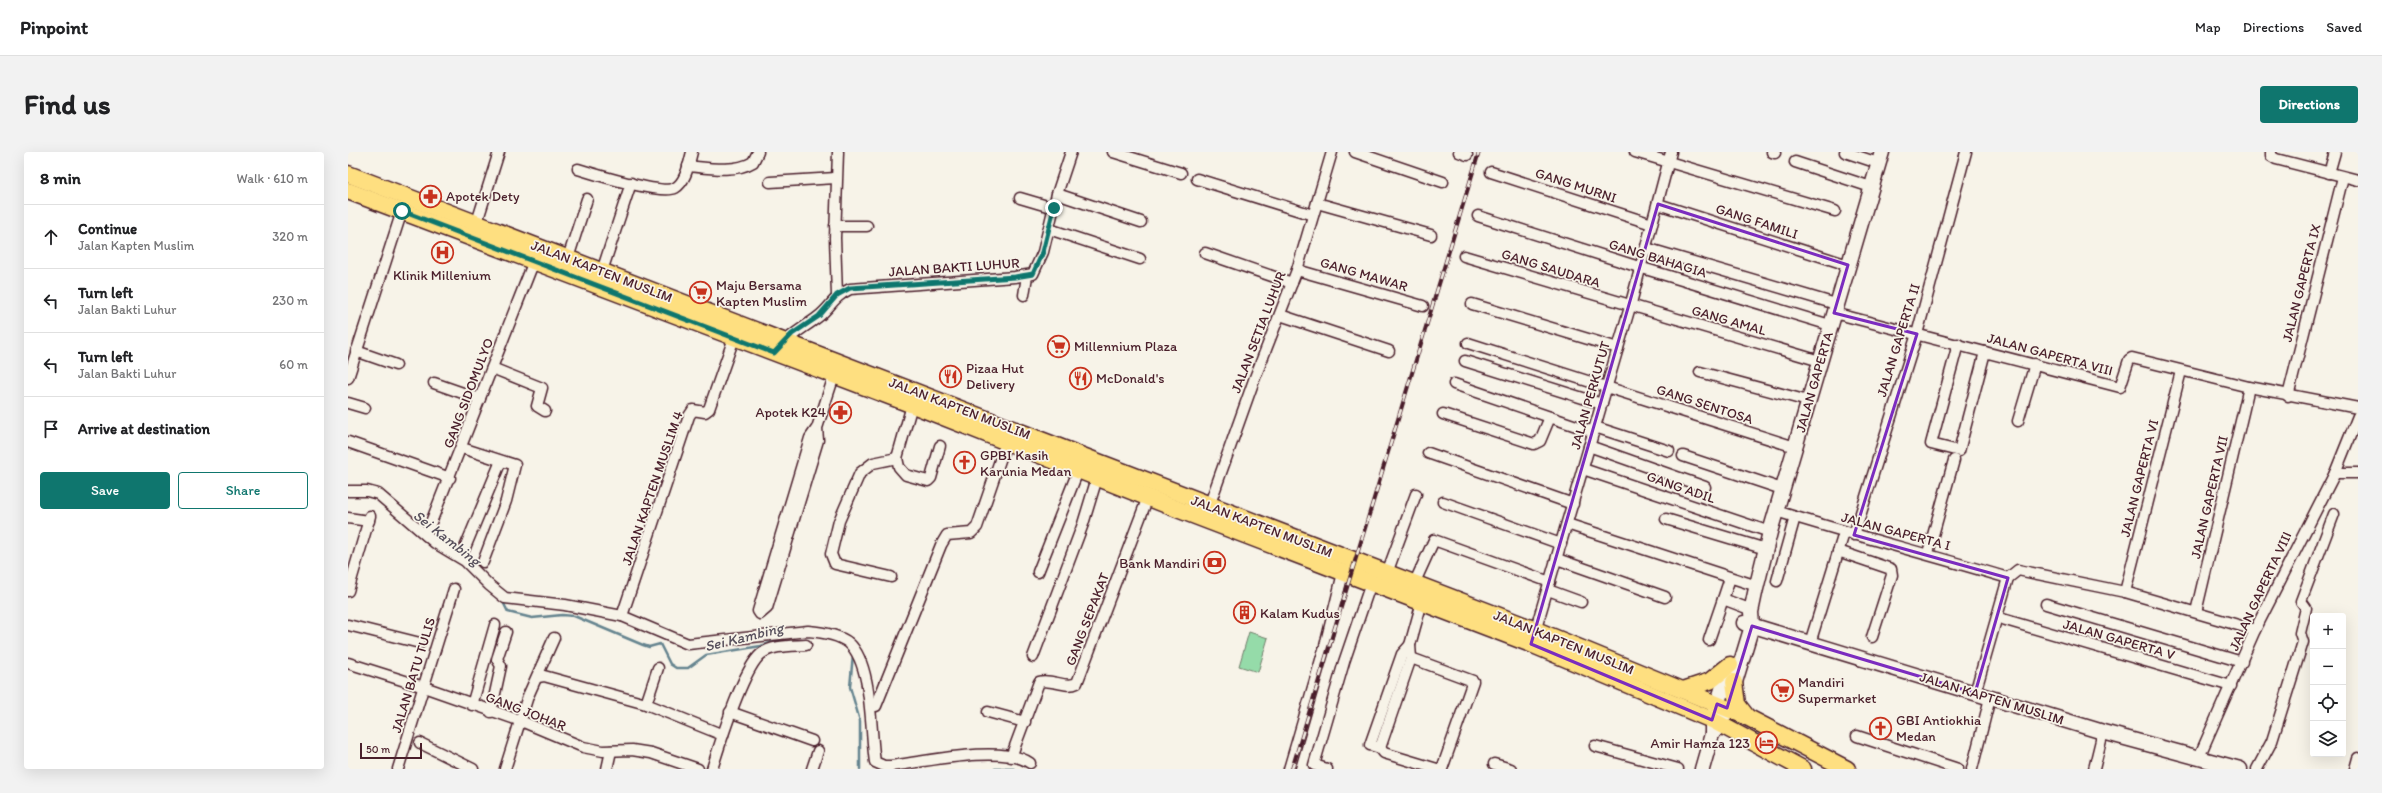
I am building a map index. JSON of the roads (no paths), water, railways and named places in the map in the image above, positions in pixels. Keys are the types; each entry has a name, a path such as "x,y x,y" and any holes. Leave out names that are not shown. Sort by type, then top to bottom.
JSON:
{"main road":[{"name":"JALAN KAPTEN MUSLIM","path":"348,174 602,271 779,348 1009,434 1207,513 1343,573 1422,602 1533,637 1683,690 1747,717 1847,769"},
{"name":"JALAN KAPTEN MUSLIM","path":"348,191 734,338 779,348 834,376 916,399"},
{"name":"JALAN KAPTEN MUSLIM","path":"1009,434 1078,471 1148,497 1207,513 1387,573 1414,584 1533,637 1803,769"},
{"path":"1683,690 1710,681 1730,665"},
{"path":"1734,682 1737,704 1747,717"}],"street":[{"path":"477,222 499,152"},
{"path":"578,169 631,184 669,190 679,185 688,166 692,152"},
{"path":"688,166 720,169 745,166 753,162 758,152"},
{"path":"837,295 835,226 838,152"},
{"name":"JALAN BAKTI LUHUR","path":"779,348 819,316 837,295 850,288 1027,276 1033,274 1037,268 1049,229 1057,194 1071,152"},
{"path":"1113,152 1181,173"},
{"name":"JALAN SETIA LUHUR","path":"1207,513 1254,380 1297,270 1332,152"},
{"path":"1355,152 1443,182"},
{"path":"1635,152 1835,211"},
{"name":"JALAN PERKUTUT","path":"1533,637 1630,307 1639,267 1646,248 1671,152"},
{"path":"1845,152 1880,158"},
{"name":"JALAN GAPERTA II","path":"1810,643 1838,551 1849,534 1917,334 1966,152"},
{"path":"2271,152 2271,156 2276,159 2329,174 2358,180"},
{"path":"2329,174 2335,152"},
{"name":"JALAN GAPERTA","path":"1702,769 1722,706 1734,682 1770,532 1880,158"},
{"path":"1795,162 1871,188"},
{"name":"GANG MURNI","path":"1491,172 1652,224"},
{"name":"JALAN GAPERTA IX","path":"2288,396 2343,177"},
{"path":"770,182 836,178"},
{"path":"1196,179 1313,215"},
{"path":"602,271 631,184"},
{"path":"1057,194 1141,222"},
{"path":"1020,198 1054,208"},
{"path":"568,258 588,199"},
{"path":"1317,203 1431,235"},
{"name":"GANG FAMILI","path":"1658,204 1848,265"},
{"path":"348,378 402,211"},
{"name":"GANG BAHAGIA","path":"1478,216 1639,267 1834,314"},
{"path":"835,226 867,226"},
{"path":"1049,229 1140,259"},
{"path":"1646,248 1834,314"},
{"path":"1205,253 1292,283"},
{"name":"GANG SAUDARA","path":"1464,256 1630,307"},
{"name":"GANG SIDOMULYO","path":"426,535 462,448 534,261"},
{"name":"GANG MAWAR","path":"1297,270 1423,306"},
{"path":"1024,295 1027,276"},
{"path":"1472,304 1618,348"},
{"name":"GANG AMAL","path":"1630,307 1820,361"},
{"name":"JALAN GAPERTA VIII","path":"1834,314 2120,386 2129,360 2139,360 2288,396 2358,408"},
{"path":"1280,315 1389,351"},
{"name":"JALAN KAPTEN MUSLIM 4","path":"622,616 689,416 693,410 705,412 709,409 734,338"},
{"name":"GANG SENTOSA","path":"1468,343 1795,447"},
{"path":"1958,344 1931,444 1959,451 1985,352"},
{"path":"356,351 396,365"},
{"path":"1465,361 1602,404"},
{"path":"2018,421 2035,364"},
{"path":"492,368 542,388 538,406 545,411"},
{"name":"JALAN GAPERTA VI","path":"2125,592 2181,371"},
{"path":"1700,372 1808,402"},
{"path":"779,552 767,608 760,614 758,611 798,492 810,438 817,428 834,376"},
{"path":"434,383 480,399"},
{"path":"1454,384 1550,417 1669,451"},
{"name":"JALAN GAPERTA VII","path":"2196,612 2249,387"},
{"path":"916,399 898,458 899,467 906,475 927,481 931,478 940,446"},
{"path":"348,403 365,408"},
{"path":"1443,414 1534,444 1540,441 1550,417"},
{"name":"JALAN GAPERTA VIII","path":"2201,761 2255,630 2335,473 2358,416"},
{"path":"876,706 941,545 947,535 971,534 977,527 1009,434"},
{"path":"348,442 450,478"},
{"path":"1589,446 1705,487"},
{"path":"462,448 510,463 515,467 506,501 483,562"},
{"path":"1428,453 1573,504"},
{"path":"1683,456 1782,489"},
{"path":"891,577 835,564 831,554 839,521 860,473 873,464 898,458"},
{"path":"1928,553 1954,460"},
{"path":"464,550 501,461"},
{"name":"GANG ADIL","path":"1583,469 1770,532"},
{"path":"1038,572 1078,471"},
{"path":"2335,473 2358,473"},
{"path":"1033,657 1083,524 1097,478"},
{"path":"348,491 367,491 378,495 426,535 464,561 505,598 565,605 622,616 688,644 785,632 824,632 848,642 856,653 870,702 873,748 875,762 879,765 891,766 987,754 1011,757 1030,763"},
{"path":"1387,573 1416,494"},
{"name":"GANG SEPAKAT","path":"1011,757 1039,682 1050,681 1071,685 1078,683 1148,497"},
{"path":"1443,502 1561,544"},
{"name":"JALAN GAPERTA I","path":"1776,511 1849,534 1928,553 2008,578"},
{"path":"2257,769 2272,741 2303,642 2300,633 2306,608 2301,601 2334,514"},
{"path":"1777,581 1795,517"},
{"path":"348,518 370,518 348,591"},
{"path":"1666,519 1766,549"},
{"path":"1567,524 1757,586"},
{"path":"1414,584 1434,540 1549,586 1581,602"},
{"path":"1838,551 1891,569 1892,575 1872,637"},
{"path":"1557,559 1665,597"},
{"path":"1975,693 1998,618 2008,578 2014,572 2023,569 2125,592 2255,630"},
{"path":"1289,769 1325,646 1343,573"},
{"path":"1709,640 1730,578"},
{"path":"1319,768 1344,662 1371,583"},
{"name":"JALAN BATU TULIS","path":"398,769 454,589"},
{"path":"1723,599 1750,618"},
{"path":"1422,602 1410,645 1411,658 1383,708 1370,745 1380,748 1384,752 1437,769"},
{"path":"2046,604 2242,662"},
{"name":"JALAN GAPERTA","path":"1722,706 1730,665 1750,618"},
{"name":"JALAN KAPTEN MUSLIM","path":"1750,618 1810,643 2201,761 2240,769"},
{"name":"JALAN GAPERTA V","path":"1998,618 2231,686"},
{"path":"348,625 420,643"},
{"path":"472,705 495,625"},
{"path":"491,712 501,666 497,659 506,632"},
{"path":"505,769 528,696 538,677 554,638"},
{"path":"712,769 730,712 756,660 762,654 781,647 806,645"},
{"path":"1380,748 1393,711 1402,654 1410,645"},
{"path":"1411,658 1473,681 1442,769"},
{"name":"GANG JOHAR","path":"348,663 424,687 520,721 583,747 603,751 632,750 651,753 698,769"},
{"path":"646,704 658,668"},
{"path":"538,677 544,676 646,704 723,735"},
{"path":"1972,769 1990,698"},
{"path":"1383,708 1393,711"},
{"path":"730,712 812,741"},
{"path":"988,712 1025,722"},
{"path":"1376,726 1387,729"},
{"path":"2094,769 2103,732"},
{"path":"1857,736 1958,769"},
{"path":"420,743 473,769"},
{"path":"1595,746 1678,769"},
{"path":"607,769 611,751"},
{"path":"812,769 818,751"},
{"path":"2355,769 2358,758"},
{"path":"1494,764 1511,769"}],"waterway":[{"name":"Sei Kambing","path":"502,600 508,612 532,618 562,615 574,616 649,647 660,644 670,664 676,668 688,668 706,655 761,646 785,638"},
{"name":"Sei Kambing","path":"853,654 850,687 860,721 860,769"},
{"name":"Sei Kambing","path":"995,769 1014,769"}],"railway":[{"path":"1292,769 1479,152"}],"place":[{"name":"Apotek Dety","path":"431,196"},
{"name":"Klinik Millenium","path":"442,253"},
{"name":"Maju Bersama Kapten Muslim","path":"700,293"},
{"name":"Millennium Plaza","path":"1059,346"},
{"name":"Pizaa Hut Delivery","path":"951,376"},
{"name":"McDonald's","path":"1080,378"},
{"name":"Apotek K24","path":"841,412"},
{"name":"GPBI Kasih Karunia Medan","path":"964,463"},
{"name":"Bank Mandiri","path":"1215,563"},
{"name":"Kalam Kudus","path":"1245,613"},
{"name":"Mandiri Supermarket","path":"1783,690"},
{"name":"GBI Antiokhia Medan","path":"1881,728"},
{"name":"Amir Hamza 123","path":"1766,743"}]}
